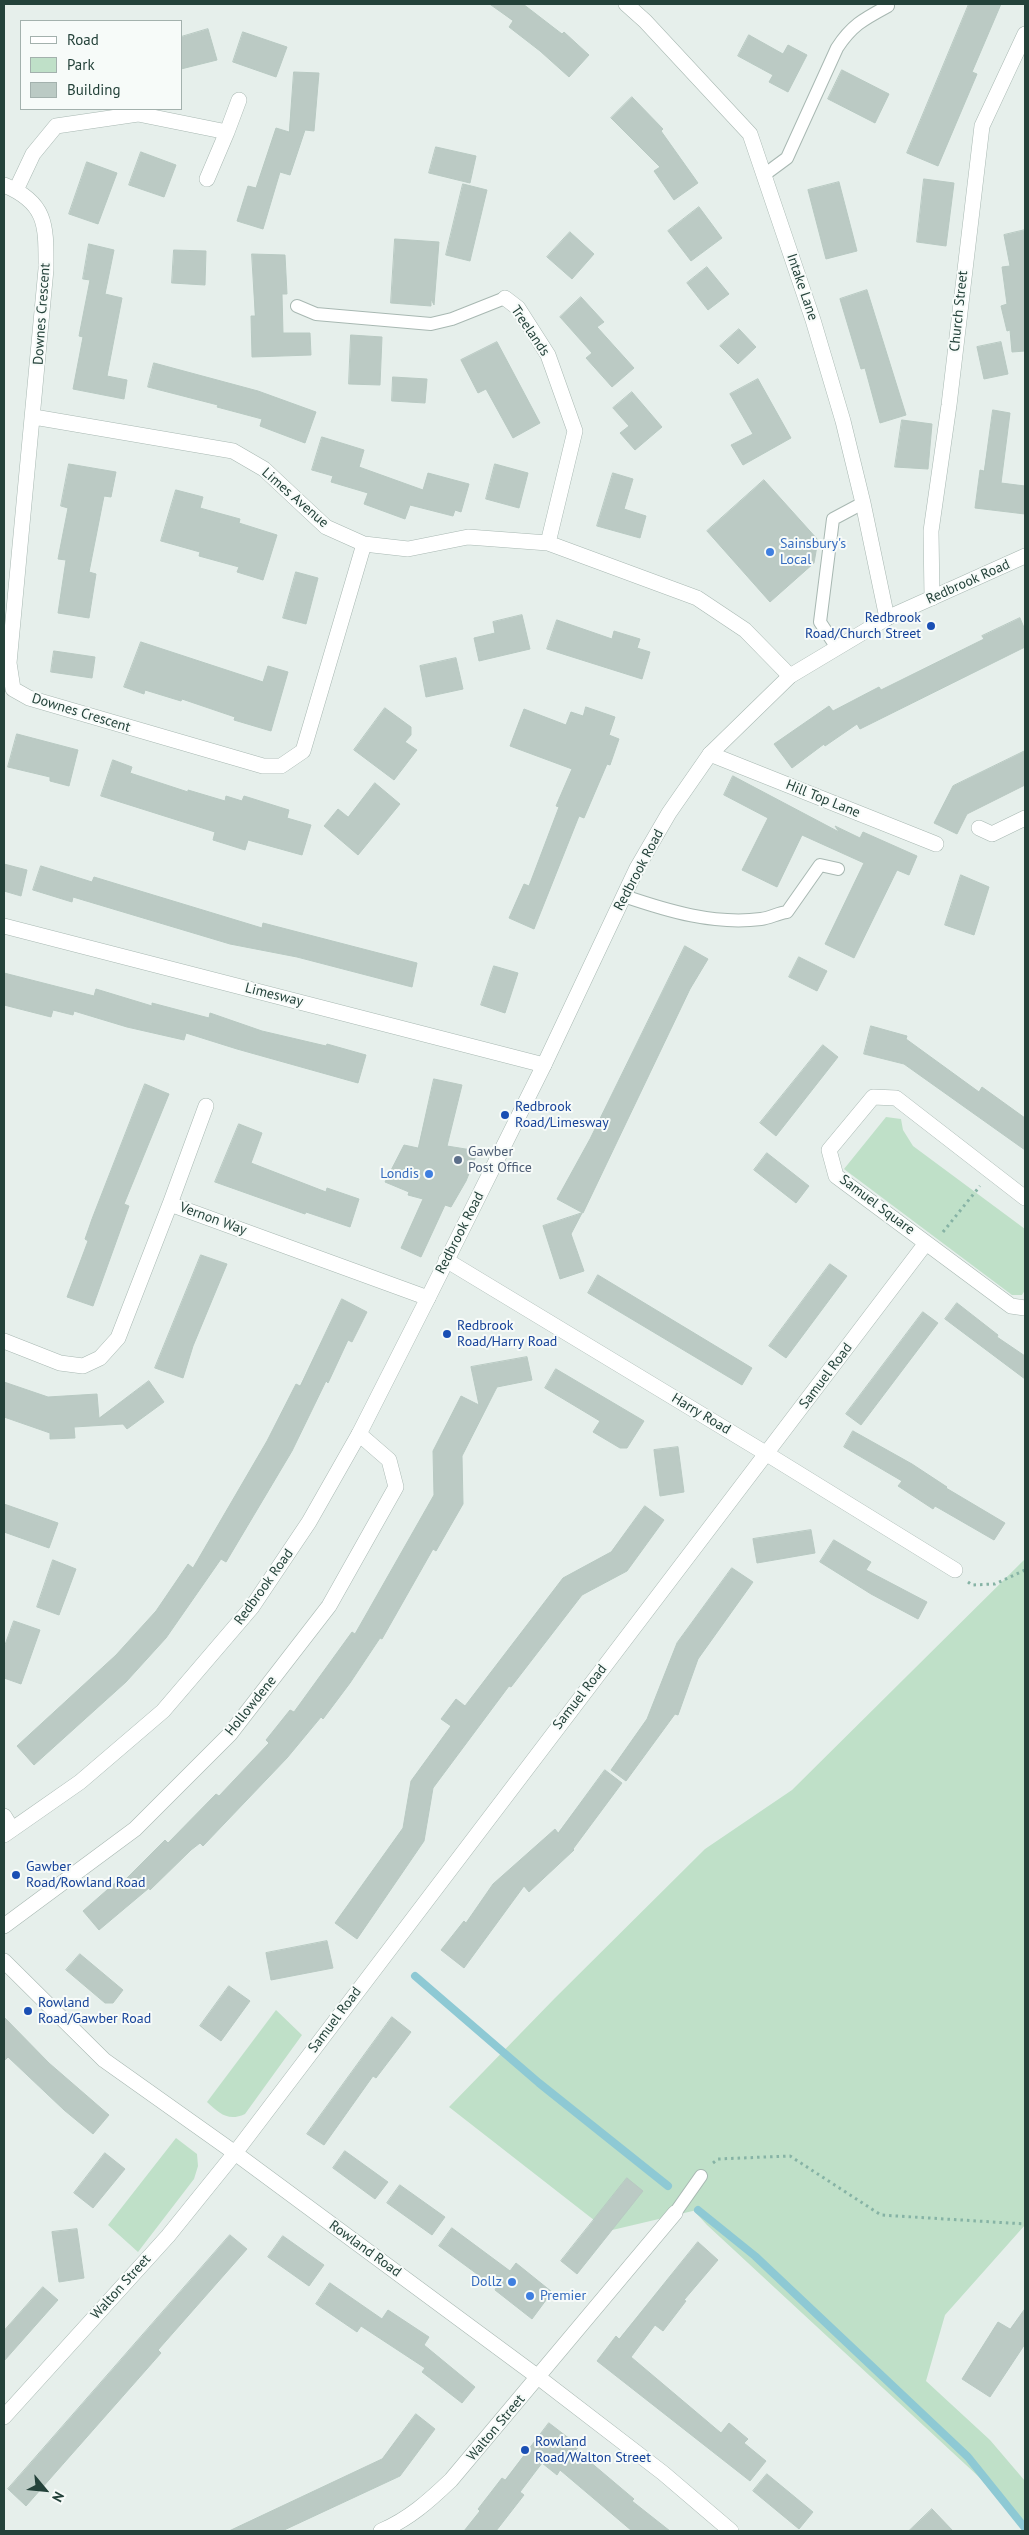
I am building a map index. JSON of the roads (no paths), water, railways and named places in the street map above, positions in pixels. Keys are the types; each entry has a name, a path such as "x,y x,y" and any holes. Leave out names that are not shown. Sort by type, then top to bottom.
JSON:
{"street":[{"name":"Intake Lane","path":"626,4 646,22 750,134 813,320 843,421 863,503 887,618"},
{"name":"Church Street","path":"932,598 931,531 949,405 982,126 1021,52 1025,34"},
{"path":"208,179 239,100"},
{"path":"10,188 33,154 56,126 138,114 226,132"},
{"name":"Downes Crescent","path":"10,188 35,204 46,232 46,269 34,417 9,663 13,690 29,698 263,766 281,766 302,751 364,544"},
{"name":"Treelands","path":"506,298 518,308 548,355 574,431 548,543"},
{"name":"Limes Avenue","path":"34,417 234,451 264,469 326,527 364,544 408,549 468,537 548,543 696,598 745,630 790,676"},
{"name":"Redbrook Road","path":"8,1832 80,1782 163,1711 252,1606 309,1522 358,1434 428,1298 544,1065 637,868 669,813 710,754 790,676 887,618 1025,556"},
{"name":"Hill Top Lane","path":"710,754 936,844"},
{"path":"979,828 992,834 1025,818"},
{"name":"Limesway","path":"4,926 544,1065"},
{"name":"Samuel Square","path":"1025,1198 896,1098 872,1097 829,1150 836,1176 1011,1306 1025,1308"},
{"path":"170,1204 206,1106"},
{"name":"Vernon Way","path":"4,1341 60,1363 83,1366 100,1358 118,1338 170,1204 428,1298"},
{"name":"Samuel Road","path":"235,2153 767,1454 929,1245"},
{"name":"Harry Road","path":"446,1260 767,1454 954,1570"},
{"name":"Hollowdene","path":"4,1926 135,1830 230,1734 329,1606 396,1487 389,1460 358,1434"},
{"path":"4,1816 8,1832"},
{"name":"Rowland Road","path":"4,1961 104,2060 235,2153 538,2377 663,2473 731,2531"},
{"name":"Walton Street","path":"4,2417 168,2236 235,2153"},
{"name":"Walton Street","path":"381,2531 399,2524 426,2504 451,2480 675,2213"}],"lane":[{"path":"764,175 787,158 837,48 847,33 859,22 888,6"},
{"name":"Treelands","path":"297,306 316,314 430,324 452,319 506,298"},
{"path":"837,648 820,622 833,519 863,503"},
{"path":"624,896 668,911 704,918 763,919 774,913 787,912 820,866 838,868"},
{"path":"675,2213 701,2176"}],"waterway":[{"path":"415,1976 539,2083 668,2186"},
{"path":"698,2210 755,2256 968,2457 1025,2528"}],"place":[{"name":"Sainsbury's Local","path":"770,552"},
{"name":"Redbrook Road/Church Street","path":"931,626"},
{"name":"Redbrook Road/Limesway","path":"505,1115"},
{"name":"Gawber Post Office","path":"458,1160"},
{"name":"Londis","path":"429,1174"},
{"name":"Redbrook Road/Harry Road","path":"447,1334"},
{"name":"Gawber Road/Rowland Road","path":"16,1875"},
{"name":"Rowland Road/Gawber Road","path":"28,2011"},
{"name":"Dollz","path":"512,2282"},
{"name":"Premier","path":"530,2296"},
{"name":"Rowland Road/Walton Street","path":"525,2450"}]}
